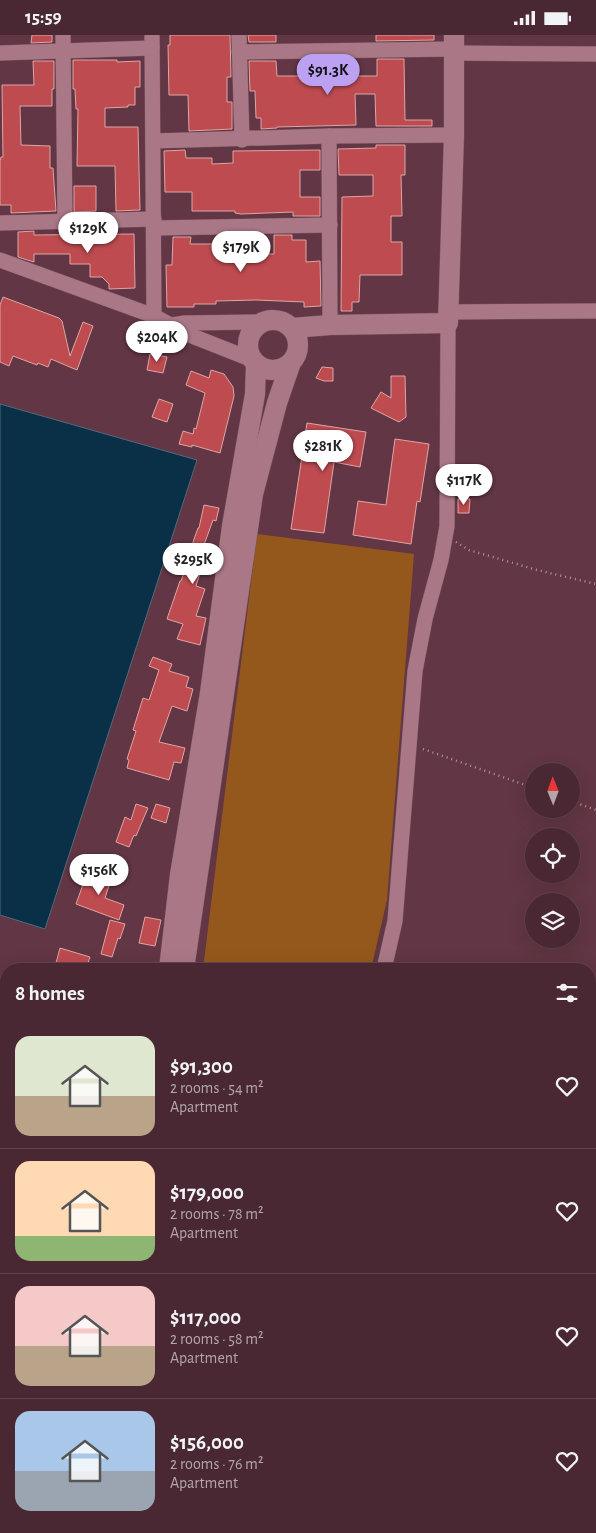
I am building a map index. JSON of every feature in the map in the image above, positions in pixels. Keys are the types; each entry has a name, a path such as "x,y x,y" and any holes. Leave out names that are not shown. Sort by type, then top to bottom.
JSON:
{"street":[{"path":"63,35 65,222"},
{"path":"239,35 242,140"},
{"path":"0,53 62,51 152,42 154,315"},
{"path":"239,52 454,46 596,54"},
{"path":"385,963 395,921 415,671 447,526 448,317 454,135 454,46"},
{"path":"153,141 454,135"},
{"path":"329,136 330,325"},
{"path":"0,223 330,225"},
{"path":"0,260 154,315 188,334 254,362 267,370 275,371 290,365 296,358 298,350 299,342 292,328 280,321 184,323 172,325"},
{"path":"292,328 448,317 596,311"},
{"path":"170,963 180,875 210,693 232,526 255,394 254,362 249,353 249,337 253,330 265,321"},
{"path":"185,963 253,494 277,403 290,365"}],"path":[{"path":"447,526 453,541 469,550 537,570 596,584"},
{"path":"409,744 525,785"},
{"path":"580,804 596,810"}],"shaded area":[{"path":"257,534 414,554 387,900 372,963 204,963"}],"water":[{"path":"0,404 197,460 45,929 0,915"}],"building":[{"path":"32,35 52,35 52,42 31,43"},
{"path":"170,35 230,35 231,77 227,77 227,102 232,102 232,129 189,131 188,95 169,95 168,45 170,45"},
{"path":"248,35 276,35 276,42 249,42"},
{"path":"376,35 434,35 434,40 376,41"},
{"path":"377,59 404,59 405,120 432,120 432,126 376,126 375,94 355,94 356,125 261,129 261,118 256,118 255,91 250,91 249,61 276,61 277,76 307,76 307,68 333,67 333,75 377,76"},
{"path":"73,60 140,61 140,87 135,87 135,105 105,108 105,127 138,127 140,210 116,211 115,166 77,166 78,109 76,109 75,89 73,89"},
{"path":"33,61 54,61 52,106 20,106 21,145 50,146 50,168 53,168 56,211 11,213 11,205 0,205 0,161 1,157 3,157 2,85 34,85"},
{"path":"376,145 405,145 405,175 401,175 402,216 391,216 391,242 402,242 402,275 360,275 359,302 352,302 352,311 341,311 342,197 373,196 373,175 339,175 338,149 376,148"},
{"path":"185,150 186,158 212,158 212,164 233,163 233,151 320,150 320,170 300,170 300,197 320,197 320,216 293,216 293,212 241,214 235,213 235,211 192,211 192,192 165,192 164,151"},
{"path":"74,186 96,186 96,211 74,212"},
{"path":"34,231 34,235 134,234 135,288 109,289 109,284 102,277 90,277 90,264 70,264 70,254 34,254 34,262 18,257 18,232"},
{"path":"274,235 292,235 292,240 306,240 306,262 320,261 321,306 304,307 304,302 256,300 216,301 216,304 194,304 194,307 167,307 166,265 172,265 173,237 191,237 190,244 215,244 215,240 253,238 253,254 274,254"},
{"path":"3,297 59,318 62,321 70,356 83,322 93,326 77,370 51,359 48,367 13,356 9,366 0,362 0,305"},
{"path":"150,354 167,357 163,373 147,370"},
{"path":"322,367 333,368 333,381 324,381 316,378"},
{"path":"211,370 224,374 233,387 234,396 220,453 192,445 192,447 179,444 183,431 193,434 194,428 196,429 205,393 186,385 191,371 209,378"},
{"path":"391,376 405,376 406,417 399,422 371,408 381,392 391,398"},
{"path":"159,399 173,404 167,422 152,417"},
{"path":"307,423 366,432 360,467 334,462 324,533 291,529"},
{"path":"395,439 429,444 420,502 417,501 411,544 353,535 358,501 386,505"},
{"path":"458,499 470,499 469,513 458,513"},
{"path":"204,505 219,508 216,521 213,520 204,545 208,547 196,586 205,589 196,616 206,618 200,645 177,639 183,624 167,619 199,528"},
{"path":"153,657 172,664 169,671 189,677 186,687 193,689 187,711 172,706 159,742 185,748 181,763 174,762 169,780 127,768 129,760 127,759 136,731 133,730 143,698 149,700 159,670 149,666"},
{"path":"136,804 148,808 129,847 116,842 125,817 131,820"},
{"path":"156,804 170,808 166,823 151,818"},
{"path":"99,869 113,873 105,898 124,905 119,920 76,904 86,876 96,879"},
{"path":"145,917 161,920 155,946 139,943"},
{"path":"110,920 125,924 112,957 101,954"},
{"path":"60,948 90,957 88,963 56,963"}]}
